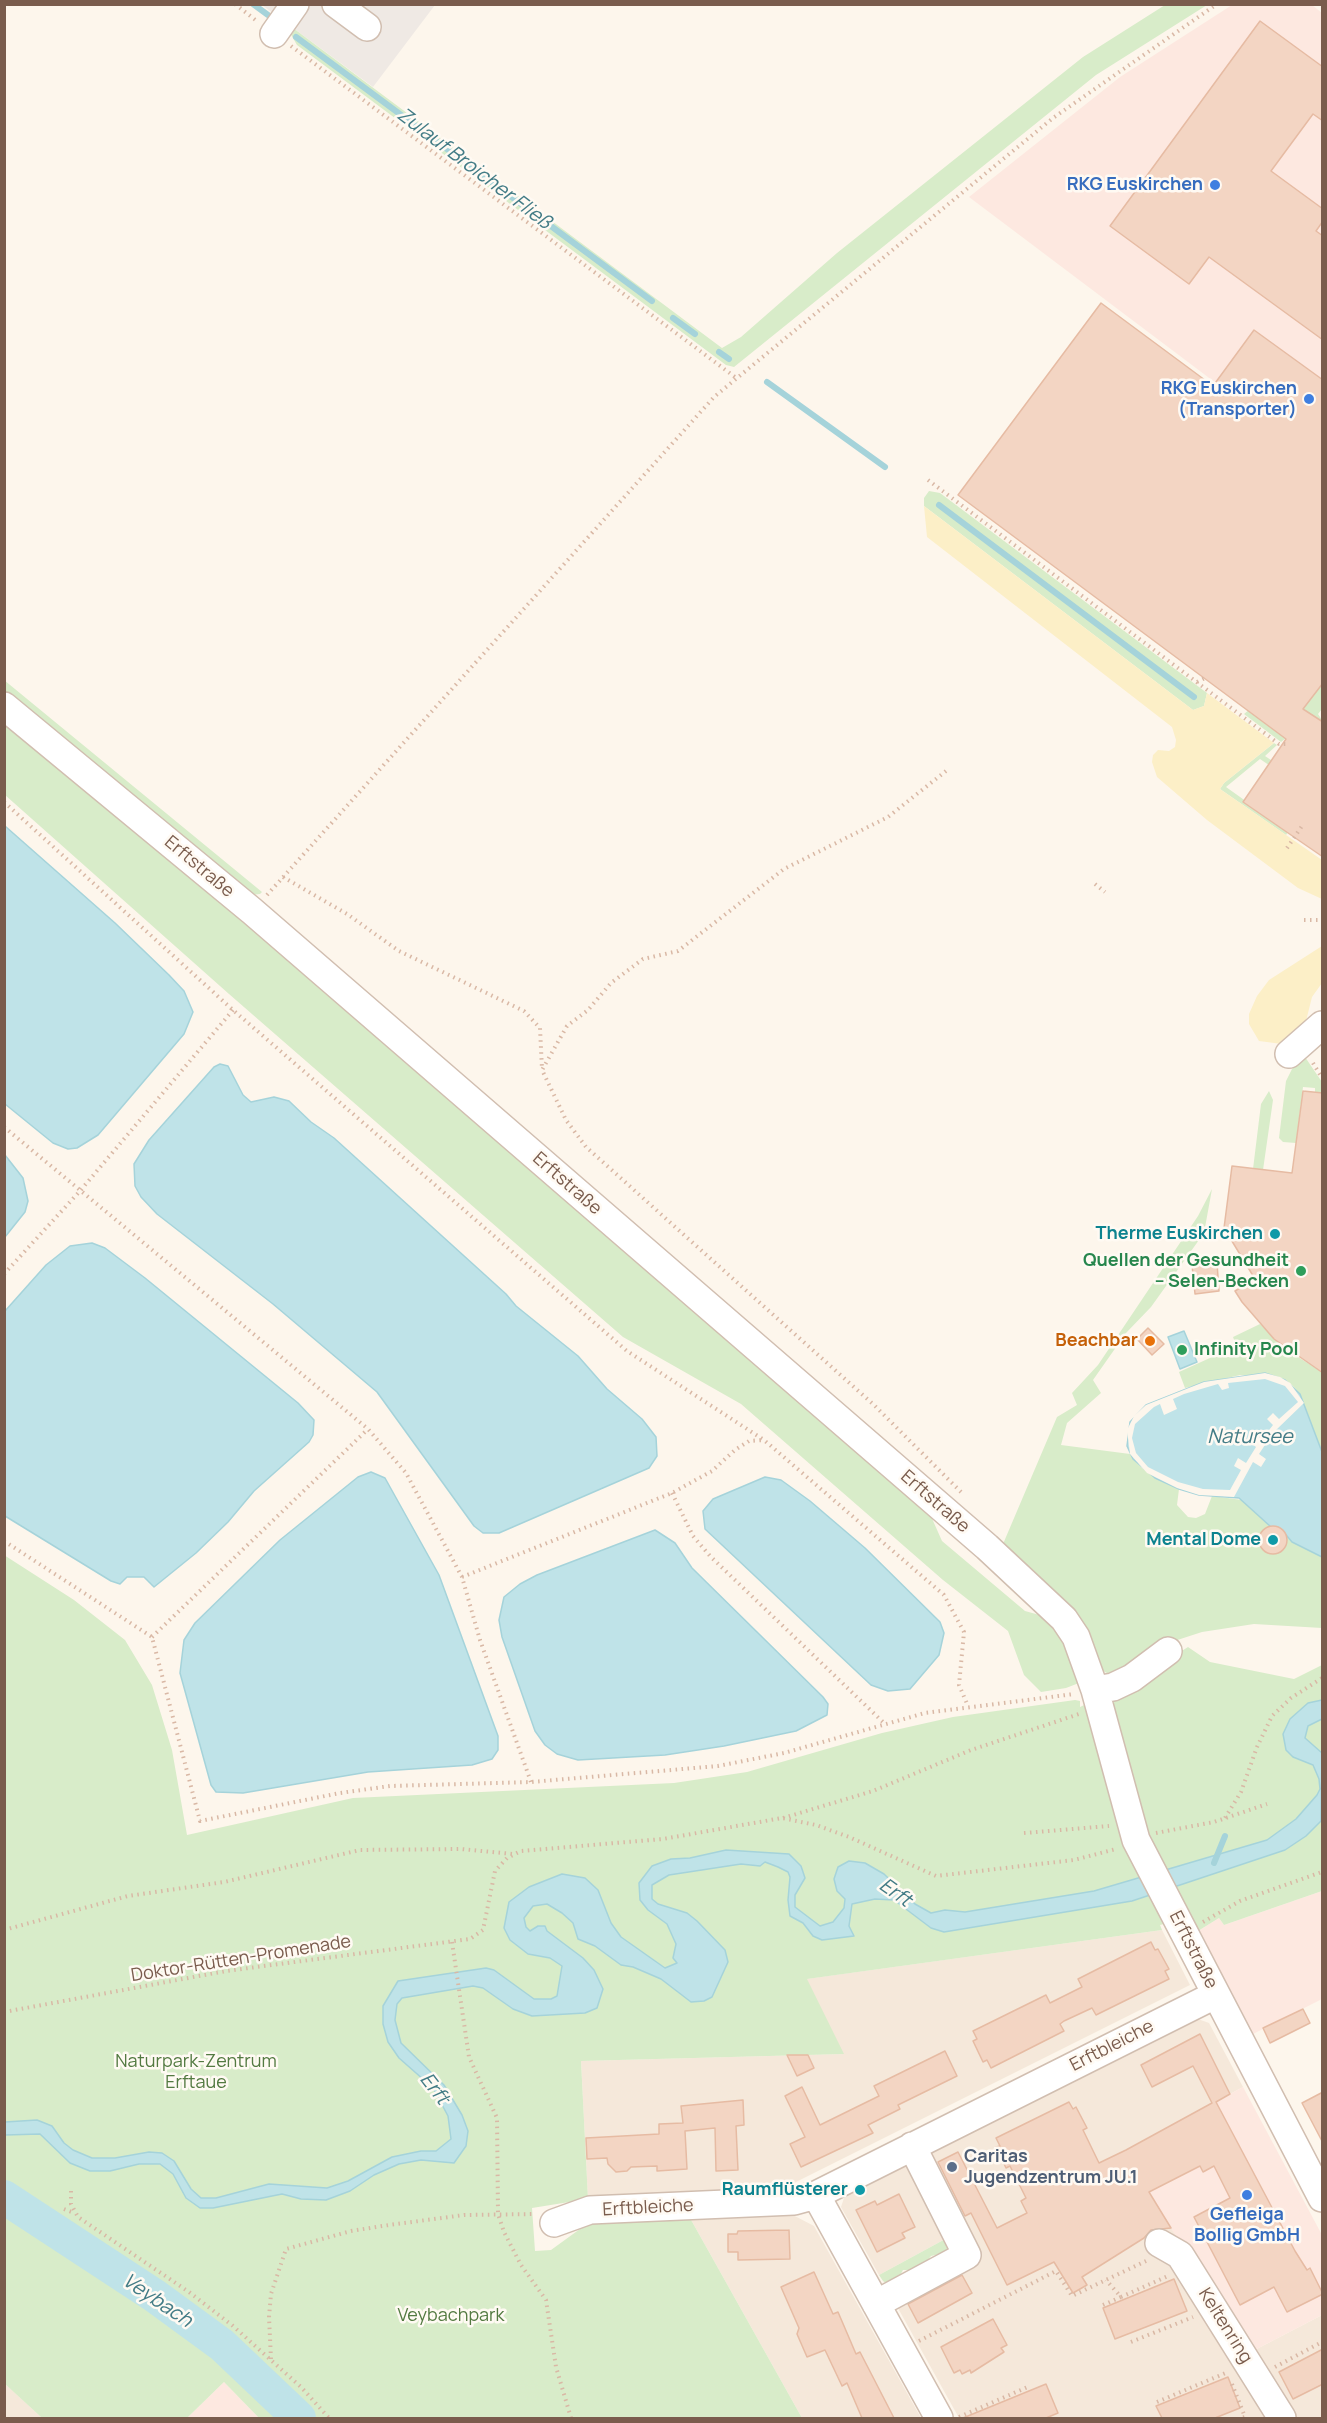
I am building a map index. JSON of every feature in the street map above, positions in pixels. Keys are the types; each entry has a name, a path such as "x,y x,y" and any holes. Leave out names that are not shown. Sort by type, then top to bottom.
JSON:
{"street":[{"path":"274,34 295,4"},
{"path":"336,4 367,27"},
{"name":"Erftstraße","path":"4,706 252,911 1044,1599 1076,1637 1097,1698 1136,1837 1215,1995 1323,2198"},
{"path":"1289,1054 1323,1025"},
{"path":"1097,1698 1132,1678 1168,1651"},
{"name":"Erftbleiche","path":"543,2218 590,2210 794,2201 816,2195 1215,1995"},
{"path":"876,2304 967,2255 912,2145"},
{"path":"816,2195 939,2418"},
{"name":"Keltenring","path":"1172,2253 1211,2305 1244,2370 1282,2418"}],"path":[{"path":"252,911 714,397 735,377 1053,118 1217,4"},
{"path":"274,34 735,377"},
{"path":"928,480 1279,744 1286,744"},
{"path":"1015,545 1019,538"},
{"path":"1090,601 1094,595"},
{"path":"1164,657 1169,650"},
{"path":"1197,682 1205,678"},
{"path":"542,1070 567,1026 588,1010 611,983 643,959 678,951 784,869 888,817 946,771"},
{"path":"4,802 233,1010 627,1351 764,1440 944,1595 964,1632 958,1684 968,1706"},
{"path":"1287,848 1302,826"},
{"path":"283,877 337,908 399,951 524,1011 540,1028 542,1070 566,1120 586,1147 857,1389 961,1492"},
{"path":"1095,884 1105,892"},
{"path":"1304,920 1323,920"},
{"path":"4,1274 80,1191 233,1010"},
{"path":"4,1127 368,1429 406,1473 462,1577 480,1640 531,1782"},
{"path":"152,1637 368,1429"},
{"path":"462,1577 672,1493 712,1471 749,1441 764,1440"},
{"path":"672,1493 693,1536 710,1556 885,1724"},
{"path":"4,1541 152,1637 200,1821 340,1793 390,1786 531,1782 718,1766 784,1753 885,1724 968,1706 1097,1698"},
{"path":"1225,1818 1241,1792 1259,1741 1272,1716 1291,1698 1323,1678"},
{"path":"4,1930 128,1896 224,1882 360,1850 461,1849 514,1854 521,1851 673,1838 782,1818 800,1810 873,1791 1097,1698"},
{"path":"782,1818 816,1825 857,1840 917,1870 936,1876 1074,1860 1119,1848 1136,1837 1168,1828 1225,1818 1267,1804"},
{"path":"1023,1833 1136,1837"},
{"name":"Doktor-Rütten-Promenade","path":"4,2012 226,1971 453,1944 481,1934 495,1871 500,1864 514,1854"},
{"path":"1180,1926 1240,1901 1323,1872"},
{"path":"453,1944 469,2057 497,2118 498,2214 504,2232 521,2265 546,2300 556,2367 571,2418"},
{"path":"71,2191 74,2213"},
{"path":"64,2209 74,2213 85,2223 189,2292 271,2359 329,2418"},
{"path":"271,2359 269,2316 271,2294 286,2249 370,2228 498,2214 543,2218"},
{"path":"901,2351 1056,2271 1072,2296 1172,2253"},
{"path":"1103,2305 1121,2297 1172,2253"},
{"path":"1106,2280 1121,2297"},
{"path":"1131,2342 1191,2318 1211,2305"},
{"path":"1157,2402 1323,2342"},
{"path":"1241,2418 1245,2417 1244,2370"},
{"path":"954,2418 1030,2386"}],"shaded area":[{"path":"262,5 435,5 373,87"},
{"path":"1232,5 1312,5 1322,13 1322,463 969,197 1120,77"},
{"path":"1322,1891 1322,1999 1253,2034 1198,1931 1219,1918 1224,1925"},
{"path":"1162,1930 1190,1985 780,2190 588,2199 581,2061 843,2054 806,1979"},
{"path":"1198,2019 1209,2023 1243,2087 1163,2130 1249,2353 1322,2315 1322,2417 959,2418 894,2301 979,2257 929,2159 932,2152 975,2125 1085,2076"},
{"path":"1243,2087 1322,2235 1322,2315 1249,2353 1137,2174 1126,2150"},
{"path":"912,2162 949,2237 879,2275 841,2207 845,2195"},
{"path":"789,2213 814,2226 921,2418 802,2418 690,2218"},
{"path":"224,2382 259,2418 187,2418"},
{"path":"4,2383 13,2391 42,2418 5,2418"}],"green space":[{"path":"1165,5 1207,5 1096,75 734,367 726,365 297,45 290,33 289,25 722,348 741,337 837,253 1083,57"},
{"path":"929,491 940,493 1207,693 1204,706 1193,710 924,506 924,498"},
{"path":"1322,679 1322,709 1318,714 1322,720 1322,727 1300,727 1281,742 1244,714 1262,699"},
{"path":"4,680 262,892 251,895 5,696"},
{"path":"5,717 926,1505 942,1541 1025,1611 1054,1619 1059,1624 1079,1683 1066,1688 1041,1692 1024,1675 1008,1631 943,1580 741,1404 623,1337 229,994 5,795"},
{"path":"1274,743 1277,745 1265,756 1313,788 1310,793 1260,759 1226,787 1285,829 1293,825 1286,835 1220,789 1224,783"},
{"path":"1305,1057 1322,1082 1322,1093 1315,1092 1315,1088 1303,1087 1296,1143 1283,1142 1279,1138 1286,1081 1292,1069"},
{"path":"1269,1091 1273,1100 1263,1170 1253,1169 1261,1104"},
{"path":"1212,1189 1204,1233 1151,1307 1126,1333 1093,1380 1101,1393 1067,1423 1061,1445 1130,1454 1142,1468 1179,1489 1177,1505 1188,1517 1196,1518 1205,1514 1212,1496 1242,1500 1270,1526 1282,1530 1292,1542 1322,1557 1322,1628 1254,1624 1202,1632 1162,1645 1111,1675 1099,1669 1003,1544 1057,1417 1077,1405 1072,1393 1098,1365 1198,1216"},
{"path":"1260,1324 1290,1352 1322,1372 1322,1452 1300,1394 1290,1383 1280,1377 1240,1375 1185,1388 1179,1372 1232,1348 1236,1345 1233,1337"},
{"name":"Naturpark-Zentrum Erftaue","path":"4,1555 74,1600 125,1640 152,1685 172,1750 187,1835 353,1798 674,1783 747,1772 882,1733 953,1717 1075,1700 1080,1701 1080,1707 1133,1682 1188,1647 1210,1662 1294,1679 1322,1665 1322,1891 1224,1925 1219,1918 1198,1931 1168,1923 1160,1925 1162,1930 807,1979 844,2054 581,2061 588,2199 532,2208 535,2251 551,2250 591,2221 690,2218 802,2418 259,2418 224,2382 187,2418 42,2418 4,2383"},
{"path":"949,2237 952,2243 948,2252 931,2256 925,2264 913,2270 903,2270 898,2279 887,2284 879,2275"}],"sand":[{"path":"924,506 1193,710 1204,706 1207,693 1274,743 1224,783 1220,789 1322,860 1322,899 1298,888 1207,820 1157,777 1152,762 1153,755 1158,750 1169,751 1175,747 1176,740 1172,727 927,537"},
{"path":"1322,946 1322,983 1312,997 1306,1021 1282,1044 1259,1041 1249,1024 1249,1014 1257,996 1269,980"}],"water":[{"path":"5,826 115,923 169,975 184,991 193,1012 184,1034 98,1135 77,1148 68,1149 53,1143 5,1104"},
{"path":"220,1064 228,1066 243,1095 251,1102 274,1097 289,1101 311,1122 334,1138 506,1294 516,1306 578,1356 607,1389 642,1419 656,1437 657,1456 649,1468 499,1533 483,1533 474,1526 377,1392 273,1304 157,1214 141,1197 135,1186 134,1164 149,1140 214,1067"},
{"path":"5,1155 23,1178 28,1201 25,1212 5,1237"},
{"path":"92,1243 105,1248 145,1278 298,1403 314,1420 313,1435 309,1442 254,1491 228,1522 196,1553 154,1587 144,1577 127,1577 120,1584 111,1581 5,1516 5,1311 46,1265 70,1246"},
{"name":"Infinity Pool","path":"1184,1331 1197,1362 1180,1369 1168,1337"},
{"name":"Natursee","path":"1265,1373 1285,1380 1300,1394 1322,1452 1322,1557 1292,1542 1282,1530 1271,1527 1239,1498 1199,1495 1155,1478 1133,1459 1127,1446 1130,1422 1146,1405 1204,1382"},
{"path":"371,1472 385,1478 439,1575 498,1736 498,1750 492,1759 472,1765 368,1772 243,1793 216,1792 211,1785 180,1673 184,1640 195,1623 280,1540 358,1477"},
{"path":"765,1477 781,1480 810,1501 865,1548 940,1622 944,1633 939,1655 910,1689 888,1691 871,1685 705,1529 703,1511 713,1499"},
{"path":"655,1530 675,1543 692,1568 823,1697 828,1704 827,1715 796,1731 665,1755 578,1760 557,1754 545,1745 535,1731 502,1637 499,1620 504,1597 520,1584 537,1575"},
{"name":"Erft","path":"1322,1700 1322,1719 1308,1726 1305,1738 1322,1753 1321,1821 1306,1836 1285,1850 1132,1901 944,1932 931,1928 894,1900 875,1899 852,1904 849,1926 854,1936 822,1940 813,1936 803,1923 790,1916 788,1900 790,1877 788,1872 778,1867 765,1862 760,1866 741,1864 669,1875 652,1885 652,1899 658,1904 687,1913 697,1921 725,1950 728,1962 712,1997 704,2001 691,2002 661,1979 633,1967 621,1965 595,1946 578,1939 573,1923 562,1913 547,1904 533,1906 524,1918 526,1927 530,1931 538,1926 545,1926 547,1931 583,1958 594,1970 603,1989 597,2008 585,2013 532,2016 513,2009 483,1988 473,1986 402,1998 397,2004 395,2020 401,2043 444,2085 462,2115 468,2131 466,2146 454,2163 421,2160 399,2164 374,2175 350,2191 326,2200 301,2199 282,2194 213,2208 200,2208 186,2198 173,2174 160,2164 139,2164 110,2171 90,2171 70,2163 40,2134 5,2135 5,2122 37,2120 52,2126 64,2143 73,2150 92,2158 115,2158 149,2152 162,2153 174,2161 191,2189 201,2198 216,2198 269,2184 327,2188 348,2181 392,2157 421,2151 436,2151 451,2139 448,2116 433,2088 399,2058 388,2042 383,2024 383,2006 398,1981 486,1968 494,1970 534,1999 551,1999 557,1996 562,1966 550,1958 528,1954 510,1940 504,1928 509,1902 529,1887 562,1874 585,1878 598,1890 611,1923 621,1937 665,1968 677,1963 673,1958 676,1944 667,1924 648,1910 640,1900 639,1883 652,1866 671,1859 690,1858 726,1850 789,1854 801,1866 805,1878 795,1895 795,1907 820,1926 833,1922 844,1908 845,1899 837,1891 834,1879 838,1867 849,1861 865,1863 884,1874 915,1904 931,1913 945,1910 965,1912 1094,1891 1267,1840 1296,1819 1317,1795 1320,1789 1319,1779 1313,1765 1293,1757 1286,1750 1283,1734 1290,1719 1308,1703"}],"pier":[{"path":"1265,1373 1280,1377 1290,1383 1304,1403 1275,1431 1281,1438 1276,1444 1269,1439 1259,1454 1266,1459 1261,1467 1253,1462 1234,1497 1199,1495 1177,1488 1147,1473 1130,1454 1127,1430 1134,1416 1146,1405 1204,1382","holes":["1265,1379 1285,1386 1298,1402 1279,1419 1273,1413 1267,1419 1273,1425 1262,1439 1254,1434 1249,1441 1256,1447 1246,1463 1238,1458 1234,1466 1241,1470 1230,1490 1203,1489 1178,1482 1148,1467 1136,1453 1132,1438 1135,1424 1160,1404 1164,1415 1177,1409 1173,1399 1218,1384 1222,1390 1229,1388 1228,1383"]}],"building":[{"name":"RKG Euskirchen","path":"1260,21 1323,67 1323,121 1313,114 1271,171 1323,209 1323,221 1316,231 1323,236 1323,340 1209,257 1189,284 1110,226"},
{"path":"1101,303 1213,386 1254,330 1323,380 1323,683 1303,709 1323,722 1323,857 1243,802 1286,739 958,495"},
{"name":"Therme Euskirchen","path":"1303,1091 1323,1093 1323,1373 1274,1339 1242,1302 1235,1291 1255,1279 1224,1228 1232,1166 1292,1173"},
{"path":"1217,1263 1219,1291 1195,1294 1192,1265"},
{"name":"Beachbar","path":"1148,1328 1164,1344 1152,1355 1137,1339"},
{"name":"Mental Dome","path":"1273,1526 1283,1530 1287,1540 1283,1550 1273,1554 1263,1550 1259,1540 1263,1530"},
{"path":"1151,1942 1155,1950 1158,1949 1169,1969 1165,1971 1169,1979 1096,2015 1092,2008 1064,2021 1060,2024 1064,2031 991,2068 987,2060 983,2062 973,2041 977,2039 973,2031 1046,1995 1050,2003 1082,1987 1078,1979"},
{"path":"1303,2009 1310,2023 1270,2043 1263,2028"},
{"path":"1200,2034 1230,2094 1216,2102 1295,2251 1307,2270 1310,2268 1323,2294 1287,2312 1274,2287 1240,2305 1194,2217 1230,2198 1214,2166 1203,2172 1200,2166 1149,2192 1171,2228 1151,2230 1144,2238 1082,2277 1087,2285 1073,2293 1054,2262 1007,2285 971,2213 965,2216 938,2162 958,2152 997,2228 1027,2213 1021,2201 1026,2198 1010,2166 1006,2168 996,2147 1000,2146 996,2138 1069,2102 1073,2109 1076,2107 1087,2128 1083,2130 1099,2163 1126,2150 1212,2103 1193,2066 1152,2087 1141,2065"},
{"path":"945,2051 957,2076 898,2105 900,2109 868,2125 873,2133 801,2167 790,2144 805,2137 785,2096 802,2087 820,2125 879,2096 874,2086"},
{"path":"787,2055 808,2055 814,2068 797,2076"},
{"path":"1323,2092 1323,2143 1302,2103"},
{"path":"743,2100 744,2125 736,2126 738,2170 716,2171 715,2128 685,2131 687,2169 657,2171 657,2166 631,2167 627,2171 616,2172 608,2164 607,2158 587,2159 586,2138 659,2134 659,2124 683,2123 681,2106"},
{"path":"899,2194 915,2227 902,2233 905,2238 877,2252 856,2210 875,2201 877,2205"},
{"path":"789,2230 790,2259 738,2260 738,2252 728,2252 728,2234 737,2234 738,2231"},
{"path":"814,2272 833,2314 838,2312 856,2354 860,2352 894,2418 862,2418 847,2383 842,2386 825,2350 807,2357 797,2334 799,2328 781,2287"},
{"path":"962,2275 972,2293 918,2323 908,2304"},
{"path":"1174,2279 1187,2311 1115,2339 1103,2308"},
{"path":"993,2319 1007,2345 1001,2348 1004,2352 971,2373 970,2370 962,2374 960,2370 954,2373 941,2347"},
{"path":"1323,2349 1323,2384 1293,2399 1279,2372"},
{"path":"1228,2377 1240,2408 1215,2418 1162,2418 1156,2406"},
{"path":"1046,2384 1058,2413 1046,2418 963,2418"}],"waterway":[{"name":"Zulauf Broicher Fließ","path":"253,4 268,15"},
{"name":"Zulauf Broicher Fließ","path":"296,37 652,301"},
{"name":"Zulauf Broicher Fließ","path":"673,318 695,334"},
{"name":"Zulauf Broicher Fließ","path":"719,352 729,359"},
{"path":"767,382 885,467"},
{"path":"939,505 1194,697"},
{"path":"1214,1863 1225,1836"},
{"name":"Veybach","path":"4,2197 155,2296 222,2345 299,2418"}],"place":[{"name":"RKG Euskirchen","path":"1215,185"},
{"name":"RKG Euskirchen (Transporter)","path":"1309,399"},
{"name":"Therme Euskirchen","path":"1275,1234"},
{"name":"Quellen der Gesundheit – Selen-Becken","path":"1301,1271"},
{"name":"Beachbar","path":"1150,1341"},
{"name":"Infinity Pool","path":"1182,1350"},
{"name":"Mental Dome","path":"1273,1540"},
{"name":"Caritas Jugendzentrum JU.1","path":"952,2167"},
{"name":"Raumflüsterer","path":"860,2190"},
{"name":"Gefleiga Bollig GmbH","path":"1247,2195"}],"park label":[{"name":"Veybachpark","path":"451,2316"}]}
